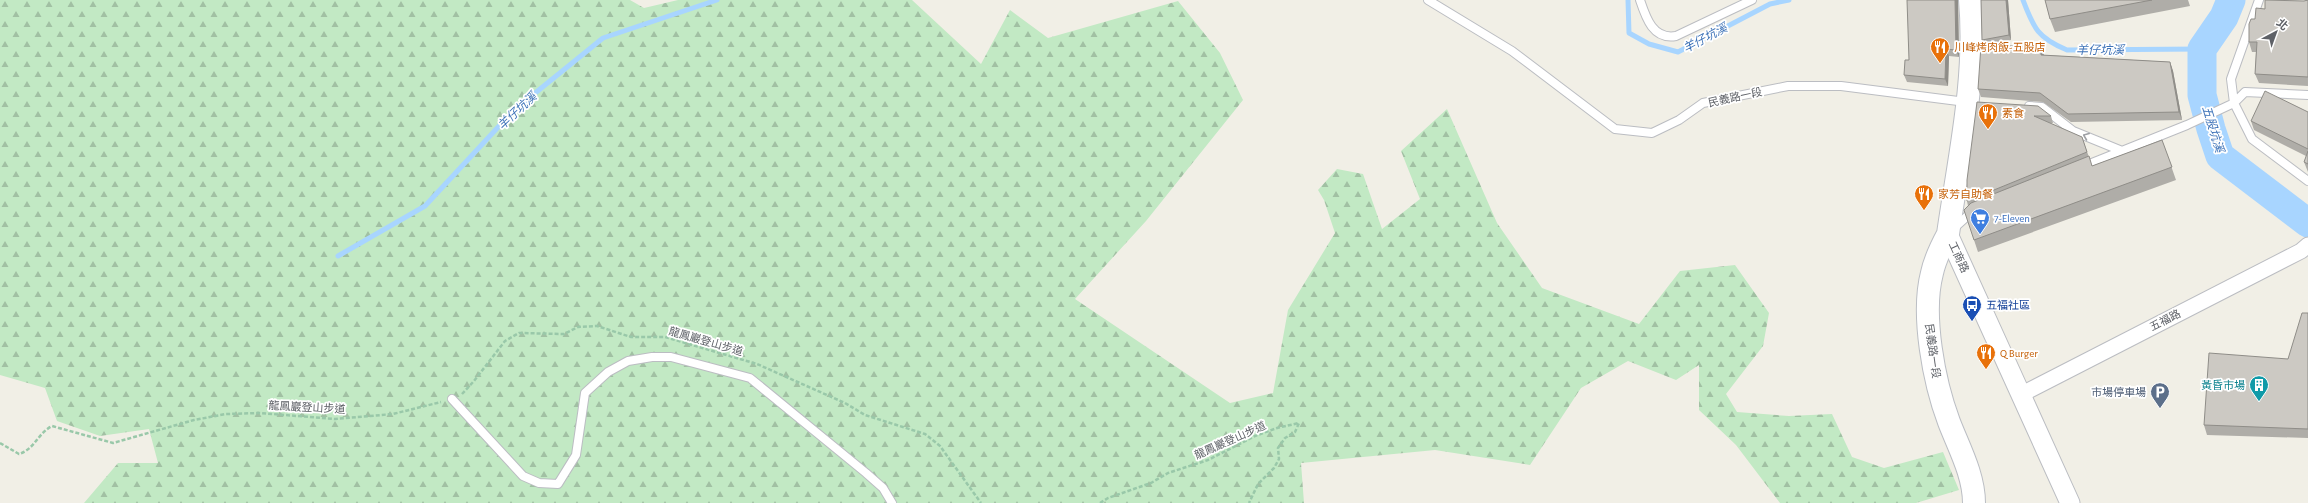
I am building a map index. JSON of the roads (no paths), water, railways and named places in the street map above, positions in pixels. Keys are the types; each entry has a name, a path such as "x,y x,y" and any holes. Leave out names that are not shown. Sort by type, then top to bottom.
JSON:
{"main road":[{"name":"民義路一段","path":"1970,0 1972,66 1971,102 1948,234 1938,252 1931,274 1928,317 1938,388 1965,458 1974,503"}],"street":[{"name":"工商路","path":"1948,234 2022,394 2070,503"},
{"name":"五福路","path":"2022,394 2305,248"}],"lane":[{"name":"民義路一段","path":"1428,0 1512,51 1615,129 1652,133 1679,120 1703,103 1788,86 1841,86 1971,102"},
{"path":"1640,0 1651,28 1668,37 1676,36 1752,0"},
{"path":"2269,4 2258,1 2231,79 2234,103 2252,140 2308,181"},
{"path":"2072,171 2234,103 2245,92 2308,95"},
{"path":"2020,105 2042,107 2073,131 2122,151"},
{"name":"工商路","path":"1948,234 1973,211 1980,208"},
{"path":"452,399 523,476 539,483 558,484 576,456 585,393 608,372 628,361 652,357 671,357 750,378 866,472 883,488 892,503"}],"waterway":[{"name":"羊仔坑溪","path":"338,256 425,206 513,111 603,38 717,0"},
{"name":"羊仔坑溪","path":"1628,0 1629,33 1649,44 1678,52 1770,4 1789,0"},
{"name":"羊仔坑溪","path":"2023,0 2030,18 2043,37 2057,46 2067,50 2202,49"},
{"name":"五股坑溪","path":"2231,0 2224,17 2202,49 2202,95 2220,156 2308,223"}],"place":[{"name":"川峰烤肉飯-五股店","path":"1940,64"},
{"name":"素食","path":"1988,130"},
{"name":"家芳自助餐","path":"1924,211"},
{"name":"7-Eleven","path":"1980,235"},
{"name":"五福社區","path":"1972,322"},
{"name":"Q Burger","path":"1986,370"},
{"name":"黃昏市場","path":"2259,402"},
{"name":"市場停車場","path":"2160,409"}]}
